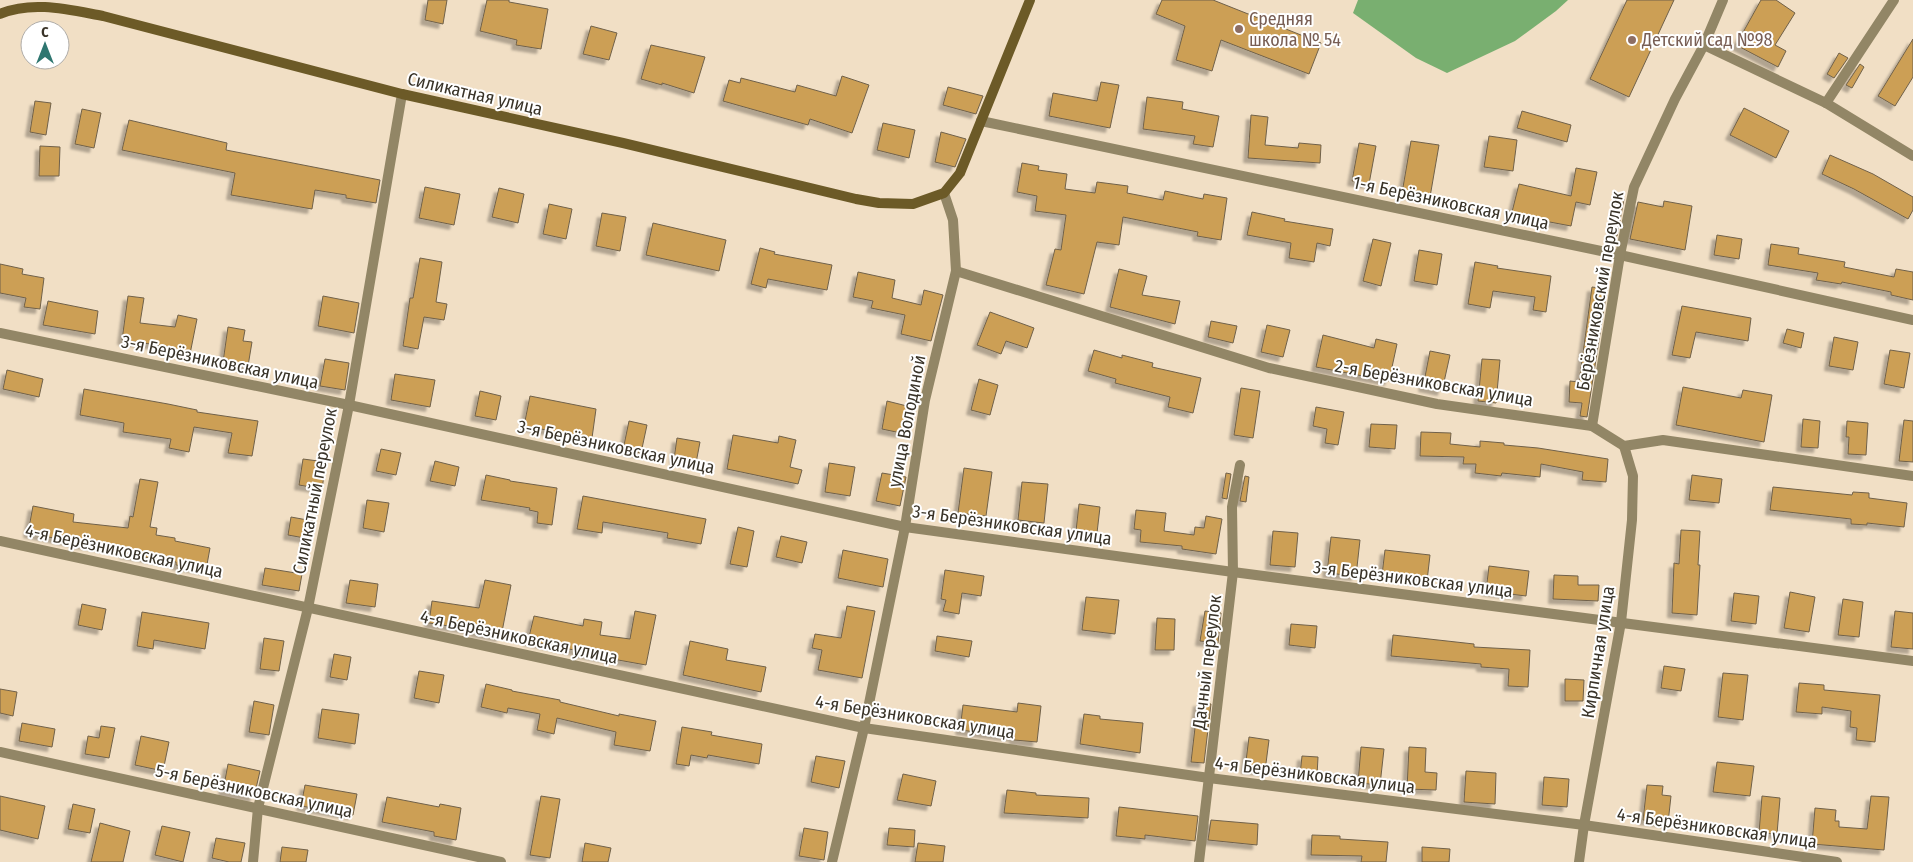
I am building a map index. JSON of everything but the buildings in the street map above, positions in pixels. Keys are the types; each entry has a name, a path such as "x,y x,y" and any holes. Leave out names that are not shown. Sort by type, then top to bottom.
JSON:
{"street":[{"path":"944,193 960,173 1030,0"},
{"name":"Берёзниковский переулок","path":"1592,426 1620,255 1634,188 1675,99 1704,45 1723,0"},
{"path":"1826,103 1894,0"},
{"name":"Силикатная улица","path":"0,14 14,8 54,7 103,16 402,94 879,203 913,204 944,193"},
{"path":"1704,45 1826,103 1913,156"},
{"name":"Силикатный переулок","path":"253,862 258,808 308,608 349,405 402,94"},
{"name":"1-я Берёзниковская улица","path":"982,121 1620,255 1913,320"},
{"name":"улица Володиной","path":"832,862 864,728 905,527 925,400 956,271 953,220 944,193"},
{"name":"2-я Берёзниковская улица","path":"956,271 1269,368 1438,404 1592,426 1624,446"},
{"name":"3-я Берёзниковская улица","path":"0,333 349,405 905,527 1913,661"},
{"path":"1624,446 1663,440 1913,476"},
{"name":"Кирпичная улица","path":"1580,862 1584,825 1621,622 1632,520 1633,476 1624,446"},
{"name":"Дачный переулок","path":"1200,862 1233,572 1232,507 1240,465"},
{"name":"4-я Берёзниковская улица","path":"0,541 864,728 1209,778 1584,825 1836,862"},
{"name":"5-я Берёзниковская улица","path":"0,752 501,862"}],"green space":[{"path":"1358,0 1568,0 1515,41 1447,73 1416,58 1353,13"}],"place":[{"name":"Средняя школа № 54","path":"1239,29"},
{"name":"Детский сад №98","path":"1632,40"}]}
